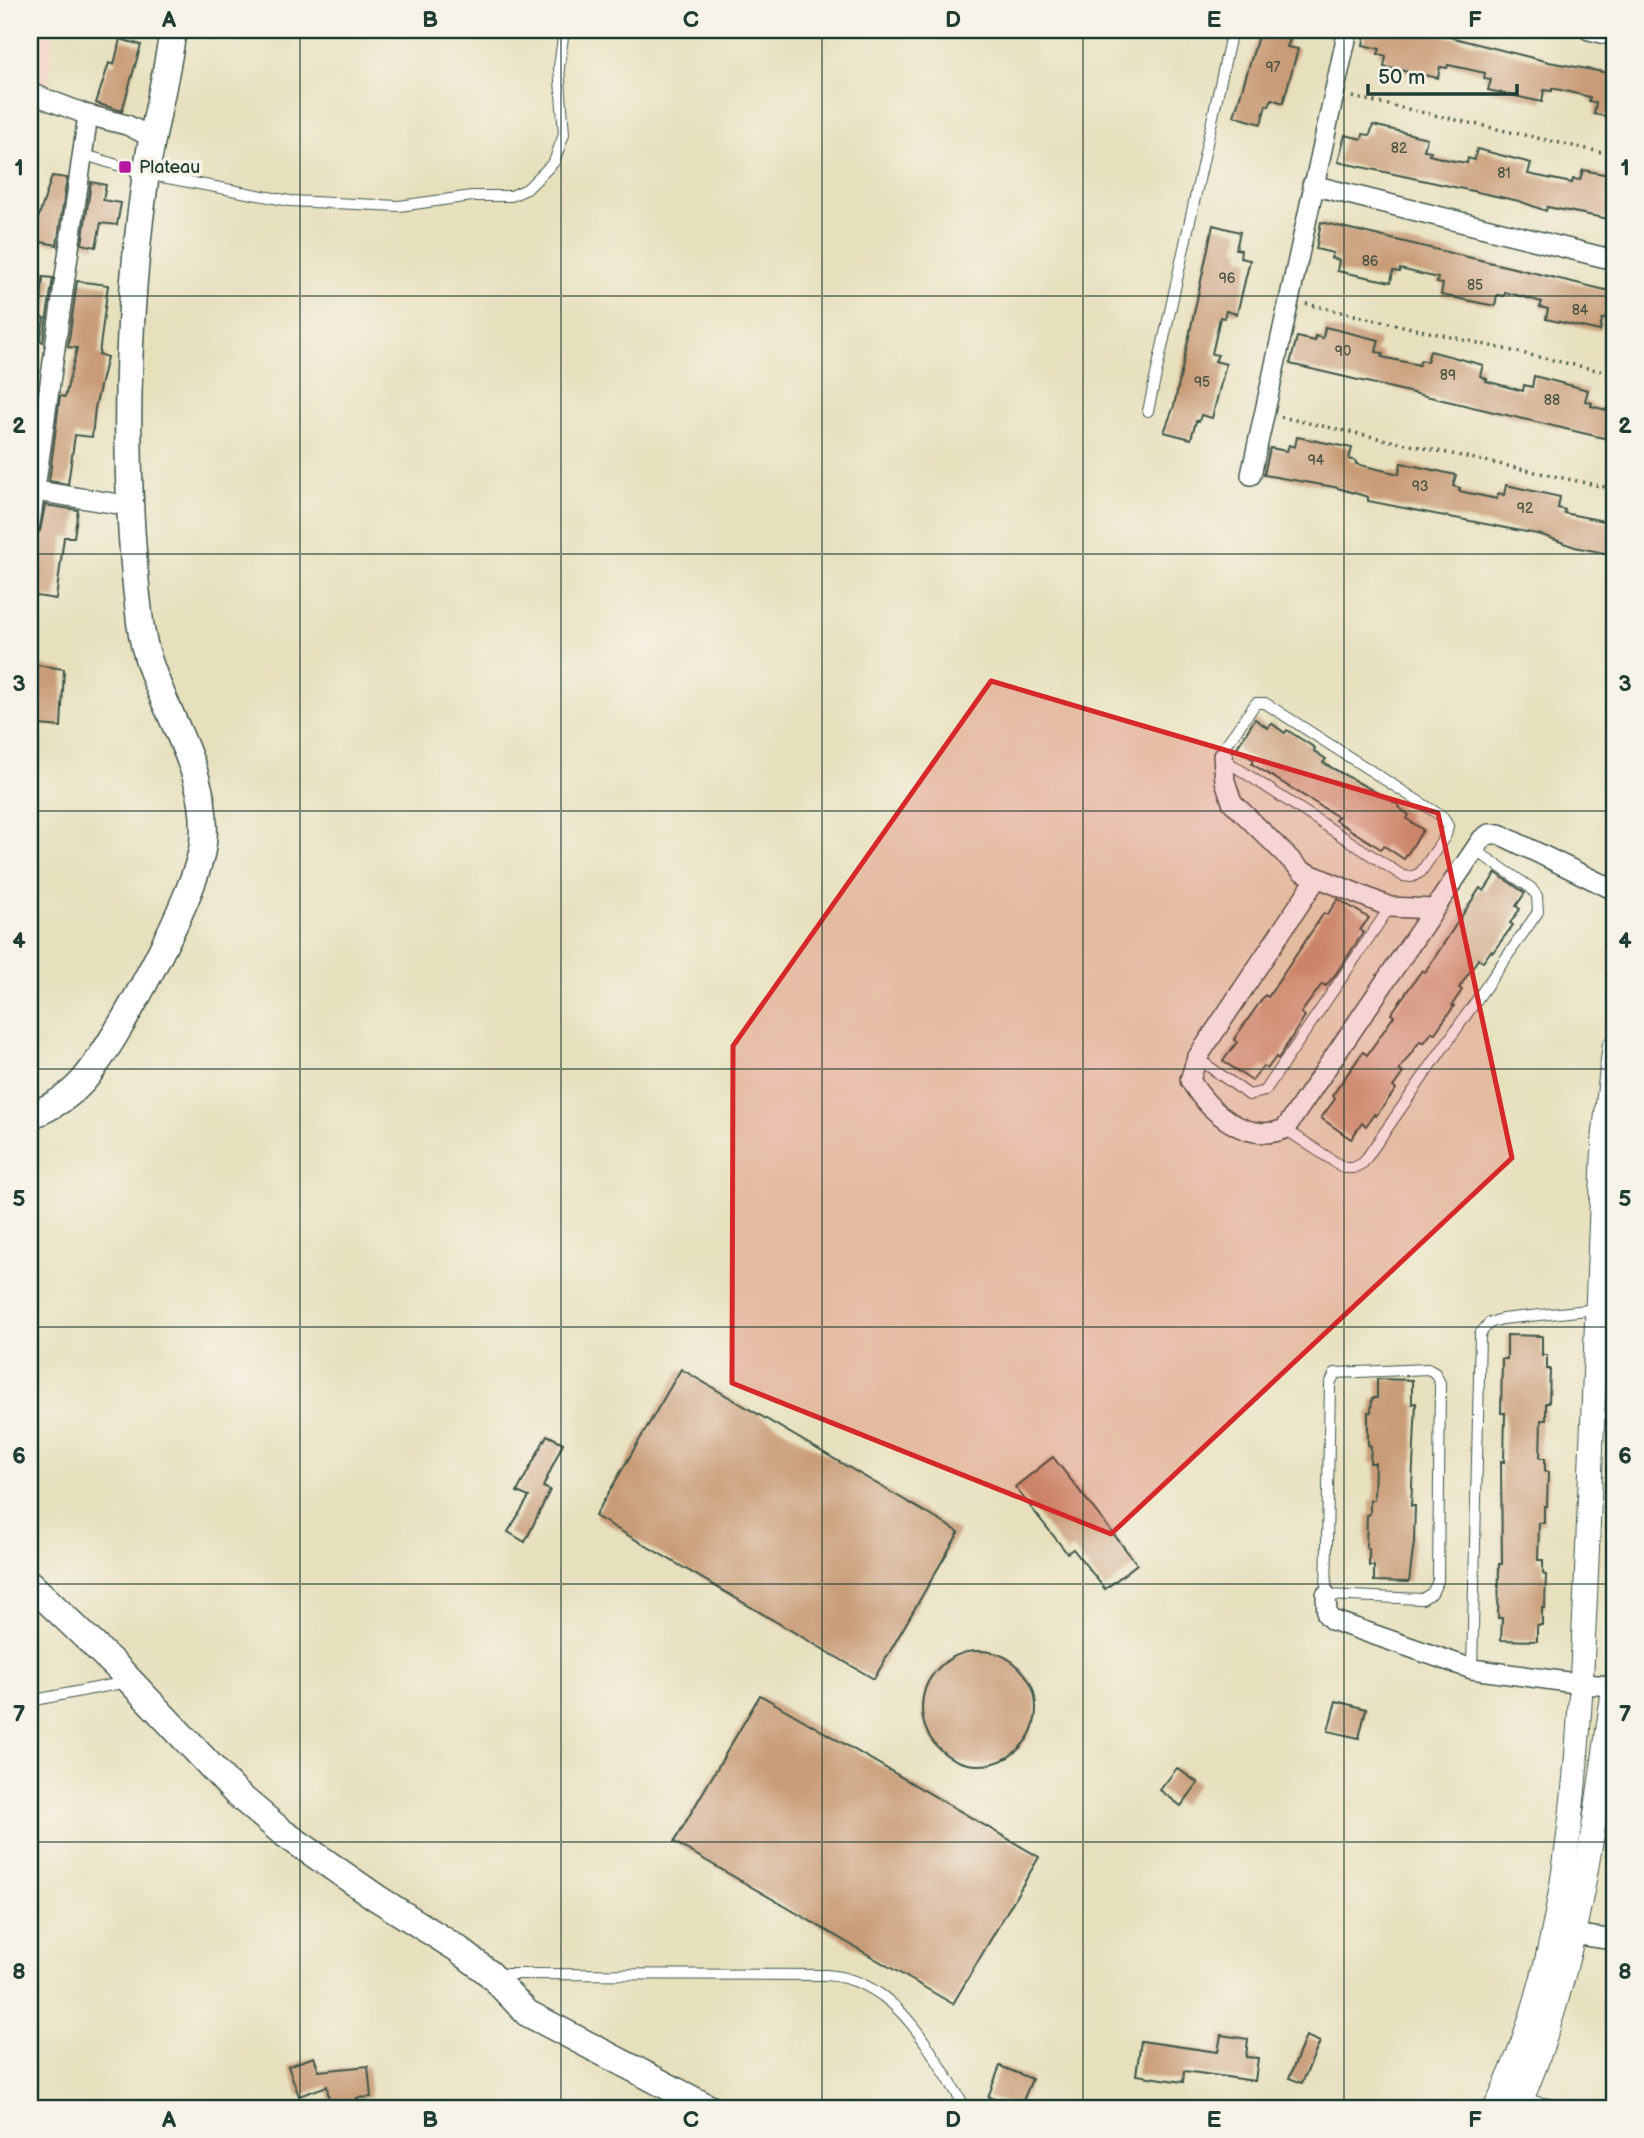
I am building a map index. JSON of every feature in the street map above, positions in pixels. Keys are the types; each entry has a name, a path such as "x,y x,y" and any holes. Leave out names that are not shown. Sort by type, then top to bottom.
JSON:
{"main road":[{"path":"30,1116 67,1097 93,1068 152,966 190,889 203,846 203,802 198,780 154,681 140,624 129,463 133,319 146,174 173,30"},
{"path":"30,1584 131,1681 237,1794 282,1832 377,1898 441,1937 490,1974 527,2013 700,2106"}],"street":[{"path":"1251,475 1348,30"},
{"path":"1589,30 1614,36"},
{"path":"30,93 88,115 127,125 153,138"},
{"path":"30,524 32,490 88,115"},
{"path":"1312,186 1614,260"},
{"path":"32,490 131,506"},
{"path":"1223,755 1225,780 1232,802 1287,860 1317,878 1390,907 1434,909"},
{"path":"1317,878 1197,1058 1189,1080 1201,1099 1226,1121 1253,1133 1273,1133 1285,1129 1434,909 1489,834 1499,834 1614,890"},
{"path":"1562,1933 1561,1891 1582,1684 1604,1148 1614,1046"},
{"path":"1326,1595 1327,1615 1332,1620 1472,1668 1582,1684 1614,1685 1542,2015 1518,2094 1495,2108"},
{"path":"1562,1933 1614,1940"}],"lane":[{"path":"82,154 146,174 290,201 398,206 472,196 511,196 527,189 554,162 564,134 559,67 564,30"},
{"path":"1147,411 1232,30"},
{"path":"1256,703 1265,703 1443,817 1448,826 1446,835 1421,873 1412,877 1403,876 1228,762 1223,755 1225,746 1249,709 1256,703"},
{"path":"1285,1129 1344,1168 1353,1168 1363,1163 1538,912 1537,896 1531,888 1475,850"},
{"path":"1197,1058 1249,1095 1265,1091 1390,907"},
{"path":"1472,1668 1480,1334 1489,1323 1502,1319 1599,1309"},
{"path":"1428,1369 1435,1373 1440,1383 1437,1581 1432,1592 1422,1599 1326,1595 1330,1384 1335,1373 1342,1370 1428,1369"},
{"path":"30,1701 131,1681"},
{"path":"490,1974 826,1975 854,1979 878,1991 901,2010 966,2108"},
{"path":"1518,2094 1569,2108"}],"path":[{"path":"1334,93 1614,155"},
{"path":"1288,300 1614,373"},
{"path":"1263,412 1614,489"}],"highlighted area":[{"path":"991,681 1438,813 1512,1158 1111,1534 732,1383 733,1046"}],"shaded area":[{"path":"30,30 53,30 46,99 30,94"}],"building":[{"path":"1260,30 1286,30 1284,38 1290,40 1287,47 1298,49 1283,103 1272,99 1269,106 1266,105 1261,124 1234,116"},
{"path":"1366,30 1414,30 1438,34 1549,62 1614,74 1612,118 1594,114 1596,103 1589,101 1590,97 1552,88 1552,91 1544,90 1542,102 1488,90 1491,80 1484,79 1485,73 1448,65 1447,68 1440,67 1438,78 1384,67 1386,56 1378,54 1380,49 1363,45"},
{"path":"120,39 141,45 122,111 96,103 109,63 114,65"},
{"path":"1373,125 1427,138 1424,150 1431,151 1429,155 1449,160 1467,163 1468,158 1474,160 1477,149 1531,163 1528,174 1572,183 1573,179 1580,180 1583,170 1614,176 1614,220 1547,207 1546,211 1519,201 1338,162 1345,135 1362,139 1363,134 1370,135"},
{"path":"52,176 67,178 57,245 31,240"},
{"path":"91,182 106,185 103,200 121,203 117,225 101,223 96,247 82,244"},
{"path":"1321,222 1614,292 1614,318 1602,319 1600,331 1546,319 1548,309 1540,307 1542,302 1505,292 1504,296 1497,295 1495,306 1441,295 1443,284 1437,283 1438,278 1400,269 1400,272 1393,271 1391,282 1337,271 1339,260 1331,258 1333,253 1316,249"},
{"path":"1213,225 1240,232 1236,249 1241,250 1240,258 1250,260 1237,314 1226,311 1224,318 1220,317 1212,354 1218,355 1215,361 1226,364 1212,418 1201,415 1199,421 1196,421 1191,439 1164,432 1174,406"},
{"path":"43,277 53,278 43,342 40,341 44,318 40,317"},
{"path":"77,281 108,285 99,354 107,357 95,408 92,437 75,435 68,484 49,481 60,396 65,397 77,348 68,347"},
{"path":"1325,327 1379,340 1376,352 1383,353 1382,357 1419,365 1421,360 1427,362 1430,351 1483,365 1480,376 1487,379 1486,381 1523,391 1524,385 1532,387 1534,376 1588,390 1585,401 1592,403 1591,406 1614,412 1612,440 1290,364 1297,337 1315,341 1315,336 1323,338"},
{"path":"1297,437 1352,448 1349,459 1356,461 1356,464 1399,474 1401,463 1456,475 1453,486 1460,488 1459,491 1497,499 1498,493 1504,495 1506,485 1560,497 1558,508 1565,510 1564,513 1614,523 1614,555 1575,547 1542,535 1368,501 1368,497 1334,487 1264,475 1270,448 1287,451 1289,445 1295,447"},
{"path":"45,505 78,510 74,537 64,537 56,599 30,595 30,536 40,531"},
{"path":"30,664 64,669 61,727 30,724"},
{"path":"1255,719 1268,728 1271,723 1285,733 1287,730 1315,748 1314,751 1326,759 1323,763 1399,805 1398,807 1409,815 1407,819 1423,830 1404,859 1384,846 1381,849 1335,820 1338,817 1252,764 1254,760 1236,749"},
{"path":"1496,873 1525,893 1516,906 1520,909 1510,923 1513,925 1483,962 1478,959 1459,988 1462,990 1452,1005 1454,1006 1435,1033 1432,1032 1424,1043 1420,1041 1399,1070 1403,1073 1393,1087 1396,1089 1376,1116 1374,1114 1366,1126 1362,1123 1351,1139 1321,1118 1335,1099 1332,1096 1363,1052 1367,1055 1394,1016 1391,1014 1422,970 1425,972 1480,888 1484,891"},
{"path":"1338,899 1369,918 1360,930 1363,933 1335,975 1326,986 1322,984 1301,1013 1305,1016 1278,1059 1276,1057 1267,1069 1263,1066 1252,1081 1223,1061 1237,1042 1234,1039 1265,995 1268,997 1324,913 1327,915"},
{"path":"1507,1335 1542,1336 1542,1355 1547,1355 1547,1369 1550,1369 1546,1420 1541,1420 1540,1458 1545,1458 1545,1472 1548,1472 1544,1523 1539,1523 1538,1560 1543,1560 1543,1574 1546,1575 1545,1608 1542,1608 1542,1625 1537,1625 1537,1641 1501,1640 1502,1618 1498,1618 1499,1564 1502,1564 1501,1461 1504,1462 1505,1413 1501,1413 1502,1359 1507,1359"},
{"path":"681,1369 959,1532 874,1679 595,1516"},
{"path":"1377,1379 1412,1380 1412,1404 1416,1403 1411,1506 1415,1506 1414,1542 1409,1582 1374,1581 1374,1566 1369,1566 1369,1548 1366,1548 1367,1515 1370,1514 1370,1500 1374,1500 1375,1463 1370,1463 1368,1412 1371,1412 1372,1398 1377,1398"},
{"path":"547,1435 563,1443 543,1487 550,1490 525,1542 508,1532 529,1497 517,1492"},
{"path":"1053,1457 1137,1564 1105,1589 1073,1549 1067,1553 1015,1487"},
{"path":"979,1651 1001,1656 1019,1668 1031,1686 1036,1708 1031,1730 1019,1748 1001,1760 979,1765 957,1760 939,1748 927,1730 922,1708 927,1686 939,1668 957,1656"},
{"path":"760,1695 1039,1857 953,2004 674,1842"},
{"path":"1336,1701 1366,1709 1359,1738 1328,1731"},
{"path":"1177,1768 1198,1783 1181,1806 1160,1790"},
{"path":"1221,2035 1248,2039 1246,2057 1258,2058 1255,2081 1184,2071 1183,2082 1136,2075 1141,2041 1218,2052"},
{"path":"1306,2036 1320,2042 1302,2083 1289,2078"},
{"path":"314,2057 319,2071 368,2066 371,2097 357,2098 361,2108 330,2108 327,2086 299,2096 288,2066"},
{"path":"1000,2066 1032,2079 1020,2108 988,2097"}],"place":[{"name":"Plateau","path":"125,167"}]}
